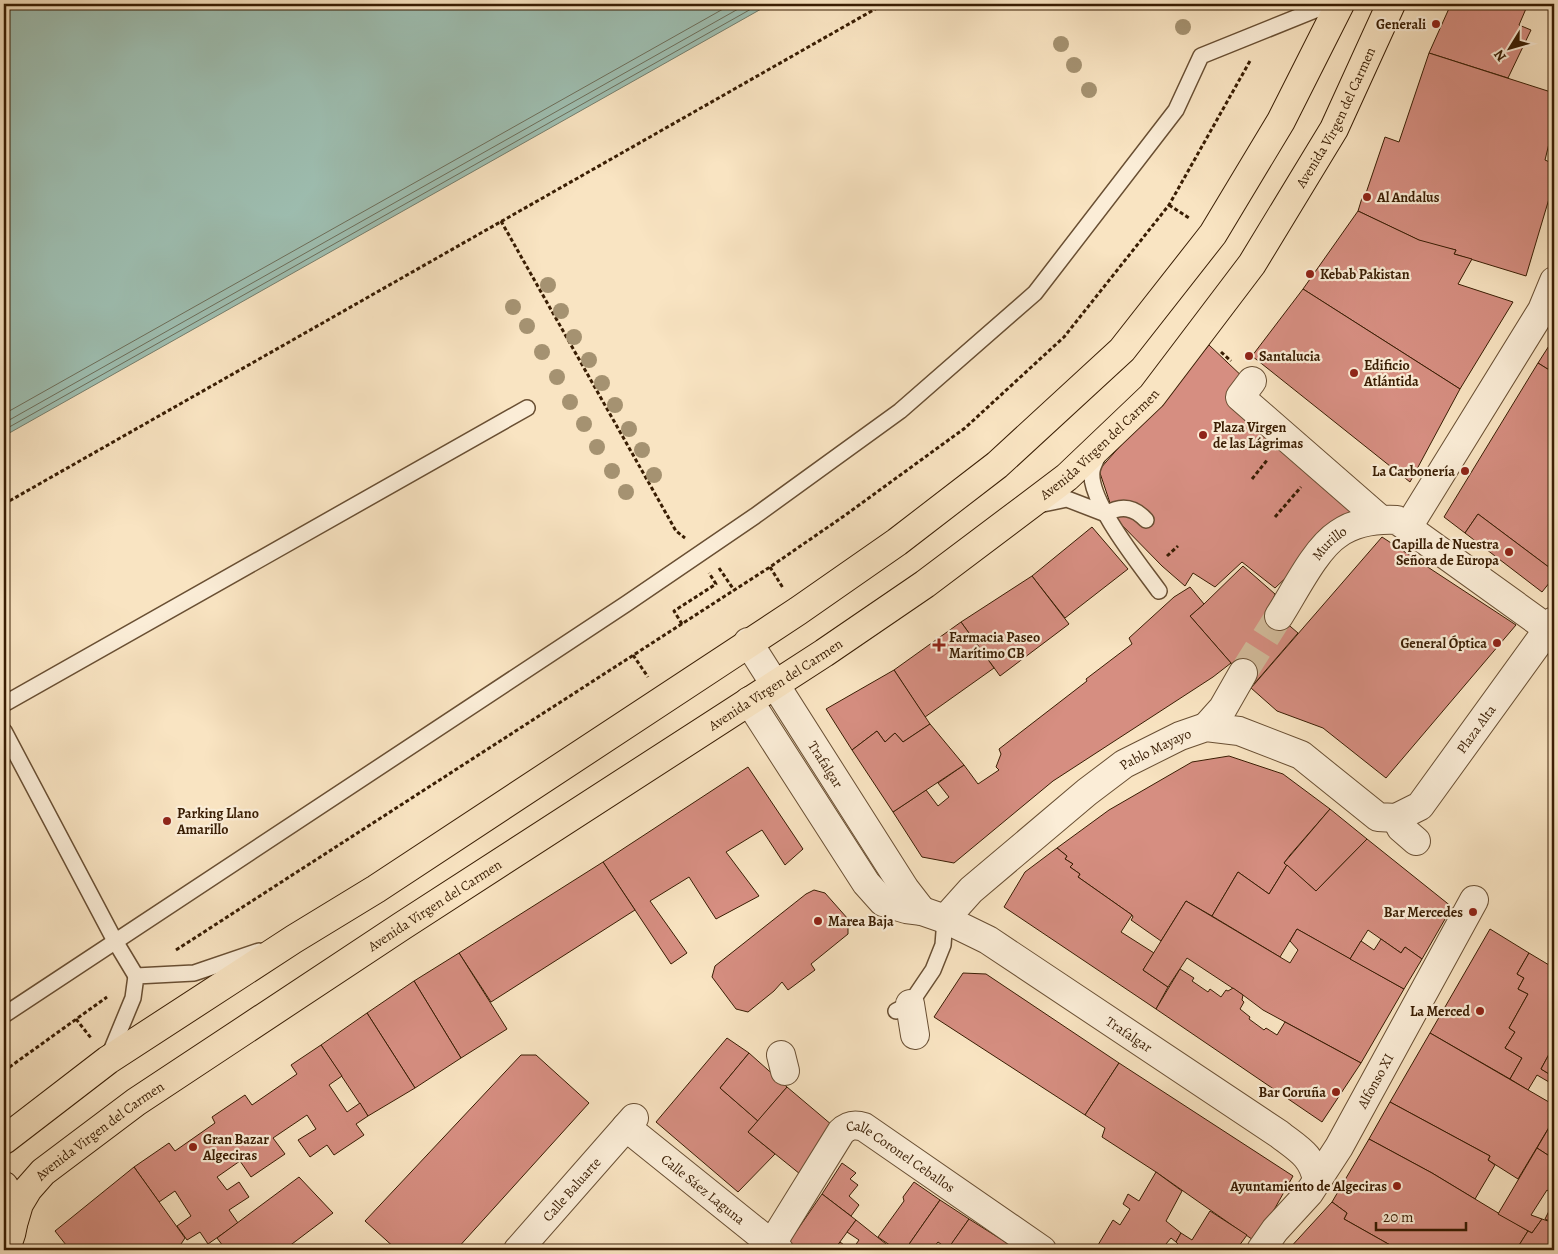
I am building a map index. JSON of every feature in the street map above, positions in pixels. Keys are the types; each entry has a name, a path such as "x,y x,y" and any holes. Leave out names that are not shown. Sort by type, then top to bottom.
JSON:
{"highway":[{"path":"4,1140 108,1060 294,939 376,889 748,642 798,611 897,542 997,466 1122,350 1213,234 1281,121 1340,4"},
{"name":"Avenida Virgen del Carmen","path":"10,1239 19,1204 28,1189 43,1172 136,1102 402,926 774,686 925,584 1067,477 1152,396 1252,264 1334,129 1391,4"},
{"path":"4,1186 13,1207 10,1239"}],"street":[{"path":"1408,527 1542,310 1554,281"},
{"path":"1252,381 1240,397 1380,519"},
{"name":"Murillo","path":"1279,616 1317,555 1337,534 1360,523 1380,519 1397,520 1552,628"},
{"name":"Plaza Alta","path":"1396,818 1420,806 1552,628"},
{"name":"Trafalgar","path":"748,642 774,686 904,889 934,915"},
{"path":"1206,727 1223,708 1244,673"},
{"name":"Trafalgar","path":"749,701 866,883 883,902 934,915 988,940 1279,1134 1305,1154 1314,1167 1317,1180"},
{"name":"Pablo Mayayo","path":"934,915 971,890 1087,792 1124,764 1180,736 1206,727 1239,731 1301,756 1378,817 1396,818"},
{"path":"1396,818 1401,828 1416,841"},
{"name":"Alfonso XI","path":"1261,1250 1275,1230 1309,1193 1338,1147 1474,900"},
{"path":"903,1007 915,1035"},
{"name":"Calle Coronel Ceballos","path":"773,1248 841,1132 844,1128 858,1120 864,1127 1042,1250"},
{"name":"Calle Sáez Laguna","path":"630,1122 773,1248"},
{"name":"Calle Baluarte","path":"518,1250 630,1122"}],"lane":[{"path":"4,1016 626,604 755,516 900,410 1035,293 1176,110 1201,56 1330,4"},
{"path":"4,704 527,408"},
{"path":"1102,444 1092,472 1096,495 1106,514 1159,591"},
{"path":"1026,507 1067,499 1106,514"},
{"path":"1106,514 1122,508 1131,509 1140,513 1146,520"},
{"path":"4,730 115,941 136,976 134,998 108,1060"},
{"path":"903,1007 933,970 943,944 934,915"},
{"path":"136,976 194,973 294,939"}],"path":[{"path":"4,504 884,4"},
{"path":"501,221 676,531 703,551"},
{"path":"1200,333 1252,381"},
{"path":"1276,517 1319,465"},
{"path":"1166,556 1178,546"},
{"path":"682,624 674,611 716,584 709,573 718,567 734,590"}],"water":[{"path":"4,4 770,4 4,436"}],"building":[{"path":"1451,4 1528,4 1519,25 1531,30 1508,78 1429,53"},
{"path":"1429,53 1554,93 1554,123 1545,160 1554,164 1554,182 1526,276 1454,254 1456,250 1427,244 1358,211 1362,198 1364,199 1385,137 1399,142"},
{"path":"1358,211 1419,240 1456,250 1454,254 1472,259 1458,284 1513,302 1460,389 1303,289"},
{"name":"Edificio Atlántida","path":"1303,289 1460,389 1410,482 1252,356"},
{"path":"1554,338 1554,373 1538,363"},
{"name":"Plaza Virgen de las Lágrimas","path":"1209,345 1246,380 1233,399 1360,508 1275,588 1242,562 1215,587 1193,573 1185,586 1162,566 1115,518 1099,470"},
{"path":"1538,363 1554,373 1554,571 1478,514 1465,533 1444,517"},
{"name":"Capilla de Nuestra Señora de Europa","path":"1478,514 1554,571 1554,577 1542,592 1465,533"},
{"path":"1092,527 1128,569 1065,618 1032,576"},
{"path":"1382,537 1516,625 1386,778 1323,728 1277,711 1251,688"},
{"path":"1243,566 1275,594 1270,609 1298,633 1254,684 1231,663 1190,616"},
{"path":"1032,576 1069,624 1000,676 961,622"},
{"path":"1190,587 1204,604 1190,616 1231,663 1213,677 1053,781 954,863 922,857 893,812 926,790 938,806 949,797 938,783 964,765 978,784 999,770 996,767 1001,754 999,749 1132,644 1129,638 1174,597"},
{"path":"961,622 994,668 925,717 894,670"},
{"path":"894,670 930,724 903,742 895,733 885,742 877,731 852,750 826,709"},
{"path":"930,724 964,765 893,812 852,750 877,731 885,742 895,733 903,742"},
{"path":"1229,756 1283,774 1330,809 1284,863 1287,865 1269,894 1238,872 1212,916 1186,901 1161,941 1131,920 1132,915 1078,877 1080,874 1070,867 1073,864 1065,859 1067,856 1057,848 1109,810 1192,762"},
{"path":"748,767 803,849 785,865 762,830 726,852 759,896 716,919 689,877 650,901 687,953 671,964 603,862"},
{"path":"1330,809 1367,839 1316,891 1284,863"},
{"path":"1367,839 1452,907 1422,959 1405,947 1401,953 1368,930 1350,959 1297,929 1280,957 1212,916 1238,872 1269,894 1287,865 1316,891"},
{"path":"1057,848 1067,856 1065,859 1073,864 1070,867 1080,874 1078,877 1132,915 1121,932 1154,953 1143,970 1168,987 1156,1009 1004,907 1025,872"},
{"path":"603,862 635,910 491,1002 459,953"},
{"path":"814,890 825,893 848,919 848,934 811,964 815,970 788,990 782,982 748,1012 736,1009 712,977 715,966 806,894"},
{"path":"1186,901 1290,963 1298,950 1290,941 1297,929 1404,989 1361,1063 1263,1010 1187,958 1168,987 1143,970"},
{"name":"La Merced","path":"1490,929 1529,953 1517,974 1524,978 1518,989 1528,994 1509,1028 1515,1032 1505,1048 1522,1058 1510,1079 1430,1033"},
{"path":"1381,939 1401,953 1405,947 1422,959 1404,989 1350,959 1361,941 1374,950"},
{"path":"459,953 507,1029 461,1058 414,981"},
{"path":"1529,953 1554,968 1554,1045 1541,1069 1554,1077 1554,1085 1537,1075 1528,1090 1510,1079 1522,1058 1505,1048 1515,1032 1509,1028 1528,994 1518,989 1524,978 1517,974"},
{"path":"1180,969 1194,978 1192,981 1208,992 1210,989 1221,997 1226,990 1228,991 1233,988 1243,995 1242,1000 1244,1002 1240,1009 1250,1017 1249,1019 1264,1030 1266,1028 1277,1035 1285,1022 1361,1063 1322,1122 1156,1009"},
{"path":"963,973 986,974 1119,1063 1085,1115 934,1017"},
{"path":"414,981 461,1058 415,1088 367,1013"},
{"path":"367,1013 415,1088 368,1116 321,1045"},
{"path":"1430,1033 1554,1105 1554,1119 1518,1179 1488,1160 1490,1156 1390,1102"},
{"path":"727,1038 749,1053 720,1088 758,1121 748,1132 775,1154 738,1192 656,1122"},
{"path":"321,1045 342,1076 329,1085 347,1112 360,1103 368,1116 356,1124 364,1135 334,1155 327,1145 310,1157 298,1140 316,1129 307,1115 273,1138 285,1154 251,1177 240,1161 217,1177 227,1190 239,1182 249,1197 229,1210 238,1223 208,1244 200,1232 187,1240 177,1226 191,1216 175,1191 159,1202 134,1167 169,1143 175,1151 215,1123 212,1117 245,1095 252,1105 297,1074 291,1065"},
{"path":"1554,1045 1554,1077 1541,1069"},
{"path":"749,1053 787,1087 758,1121 720,1088"},
{"path":"521,1055 536,1055 589,1103 456,1250 397,1250 365,1221"},
{"path":"1119,1063 1293,1176 1256,1242 1156,1172 1102,1137 1105,1128 1085,1115"},
{"path":"787,1087 832,1125 800,1174 748,1132"},
{"path":"1390,1102 1490,1156 1488,1160 1495,1165 1475,1199 1369,1139"},
{"path":"1554,1119 1554,1159 1537,1148"},
{"name":"Ayuntamiento de Algeciras","path":"1369,1139 1432,1173 1528,1231 1516,1250 1399,1250 1344,1219 1347,1213 1332,1202"},
{"path":"1537,1148 1554,1159 1554,1195 1547,1190 1531,1215 1542,1219 1532,1233 1498,1214"},
{"path":"842,1163 856,1173 850,1179 858,1185 849,1196 859,1205 851,1216 822,1194"},
{"path":"134,1167 185,1238 177,1250 70,1250 55,1231"},
{"path":"1156,1172 1182,1191 1166,1221 1181,1233 1176,1242 1171,1238 1161,1250 1095,1250 1113,1220 1120,1225 1130,1209 1123,1204 1128,1194 1139,1201"},
{"path":"299,1177 333,1213 284,1250 226,1250 217,1238"},
{"path":"914,1182 940,1200 905,1250 897,1250 878,1237 904,1201 903,1197"},
{"path":"822,1194 856,1220 834,1250 798,1250 789,1242"},
{"path":"940,1200 969,1219 948,1249 938,1242 932,1249 935,1250 905,1250"},
{"path":"1554,1201 1554,1223 1545,1219"},
{"path":"1332,1202 1347,1213 1344,1219 1399,1250 1288,1250"},
{"path":"1210,1211 1247,1235 1236,1250 1184,1250 1176,1242 1181,1233 1192,1240"},
{"path":"969,1219 1018,1250 947,1250"},
{"path":"1542,1219 1554,1223 1554,1250 1516,1250 1528,1231 1532,1233"},
{"path":"856,1220 886,1244 897,1250 852,1250 859,1240 847,1232"},
{"path":"840,1242 851,1250 834,1250"}],"tunnel":[{"path":"1243,673 1279,616"}],"place":[{"name":"Generali","path":"1436,24"},
{"name":"Al Andalus","path":"1367,197"},
{"name":"Kebab Pakistan","path":"1310,274"},
{"name":"Santalucia","path":"1249,356"},
{"name":"Edificio Atlántida","path":"1354,373"},
{"name":"Plaza Virgen de las Lágrimas","path":"1203,435"},
{"name":"La Carbonería","path":"1465,471"},
{"name":"Capilla de Nuestra Señora de Europa","path":"1509,552"},
{"name":"General Óptica","path":"1497,643"},
{"name":"Farmacia Paseo Marítimo CB","path":"939,645"},
{"name":"Parking Llano Amarillo","path":"167,821"},
{"name":"Bar Mercedes","path":"1473,912"},
{"name":"Marea Baja","path":"818,921"},
{"name":"La Merced","path":"1480,1011"},
{"name":"Bar Coruña","path":"1336,1092"},
{"name":"Gran Bazar Algeciras","path":"193,1147"},
{"name":"Ayuntamiento de Algeciras","path":"1397,1186"}]}
